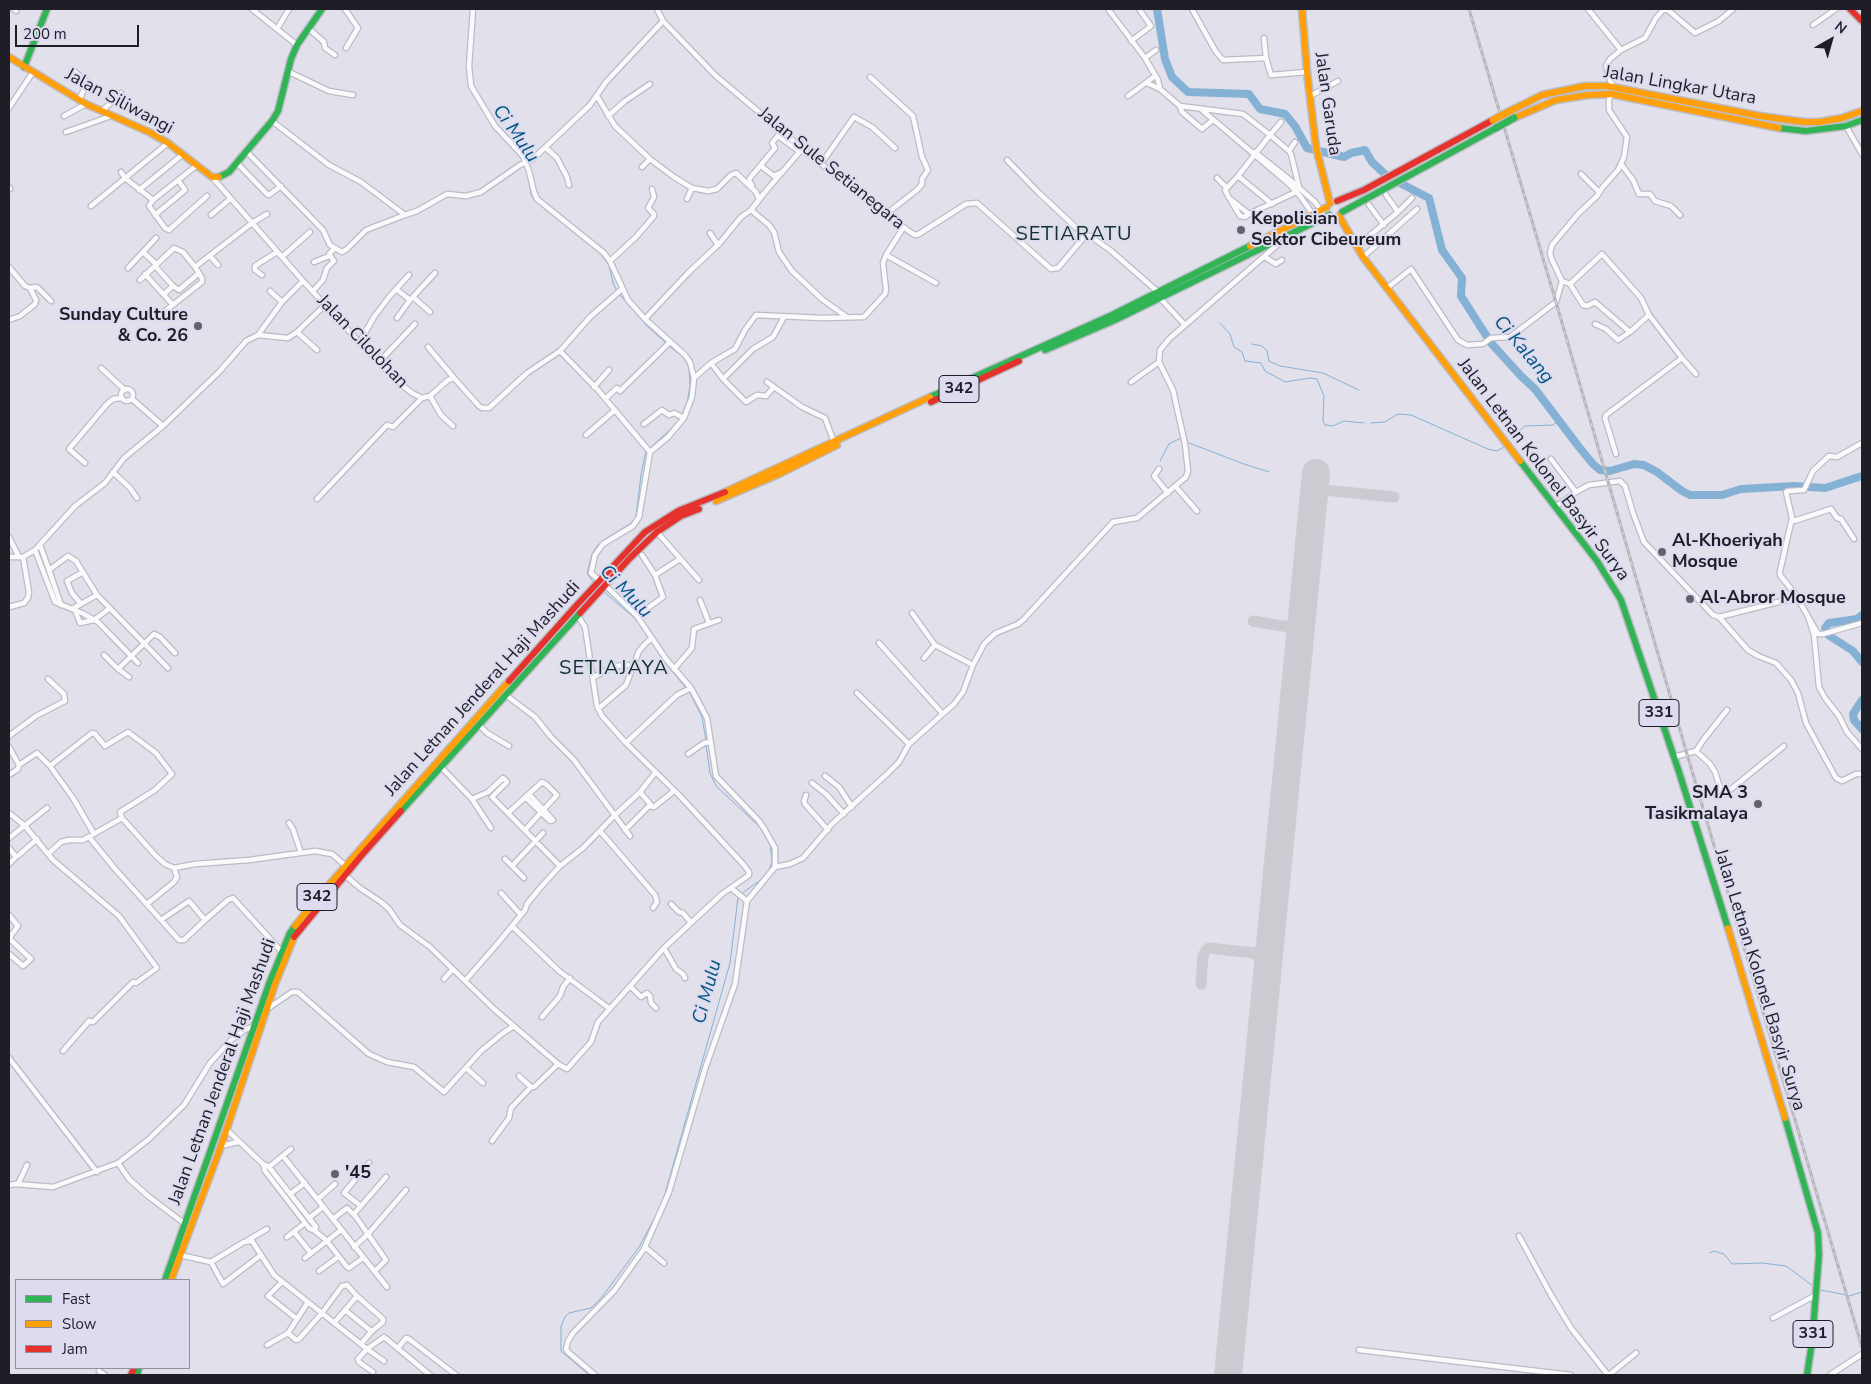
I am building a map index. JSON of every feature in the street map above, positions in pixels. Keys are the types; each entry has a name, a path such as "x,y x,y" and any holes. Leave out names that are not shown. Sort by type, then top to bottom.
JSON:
{"main road":[{"path":"24,67 47,9"},
{"path":"212,177 222,176 237,163 272,121 278,111 287,71 298,45 322,9"},
{"name":"Jalan Garuda","path":"1303,9 1307,72 1316,147 1329,205"},
{"path":"1850,9 1862,20"},
{"name":"Jalan Siliwangi","path":"9,57 86,104 149,132 212,177"},
{"name":"Jalan Lingkar Utara","path":"1329,205 1379,182 1542,95 1585,86 1612,86 1779,119 1820,122 1842,118 1862,111"},
{"path":"1555,92 1556,100"},
{"name":"Jalan Lingkar Utara","path":"1340,214 1387,192 1406,177 1514,118 1556,100 1588,95 1611,94 1779,128 1806,131 1846,126 1862,120"},
{"path":"1658,104 1659,96"},
{"path":"1779,119 1779,128"},
{"path":"1428,156 1432,164"},
{"path":"1329,205 1327,216 1333,217 1340,214"},
{"name":"Jalan Letnan Kolonel Basyir Surya","path":"1329,205 1342,206 1340,214 1356,247 1596,561 1621,600 1674,757 1746,987 1815,1219 1819,1242 1817,1291 1808,1375"},
{"name":"Jalan Letnan Jenderal Haji Mashudi","path":"1201,274 1329,205"},
{"name":"Jalan Letnan Jenderal Haji Mashudi","path":"171,1279 227,1130 291,943 303,924 346,866 600,586 646,532 672,515 1023,360 1158,294 1327,216"},
{"name":"Jalan Letnan Jenderal Haji Mashudi","path":"619,564 681,516 779,474 834,442 950,387 1113,317"},
{"name":"Jalan Letnan Jenderal Haji Mashudi","path":"165,1279 281,951 296,922 346,876 578,616 600,586"}],"street":[{"path":"252,9 298,45"},
{"path":"278,29 289,9"},
{"path":"346,9 358,28 346,48"},
{"path":"473,9 469,66 471,86 495,126 518,150 538,201 595,244 610,261 619,291 669,344 688,359 694,378 692,397 682,417 668,437 650,452 639,517 633,526 603,544 595,555 591,573 600,586 637,616 650,639 676,670 708,718 707,742 716,776 765,830 775,848 775,867"},
{"name":"Jalan Sule Setianegara","path":"657,9 663,21 716,76 802,150 903,228 915,235 966,204 976,203 1053,270 1059,267 1085,236"},
{"path":"1108,9 1145,58 1160,89"},
{"path":"1131,41 1150,26 1139,9"},
{"path":"1192,9 1221,59 1227,61 1266,58"},
{"path":"1588,9 1621,50"},
{"path":"1612,86 1606,66 1621,50 1645,38 1656,18 1663,10 1668,10 1695,33 1720,21 1733,9"},
{"path":"1813,25 1836,9"},
{"path":"247,152 323,230 330,244 343,251 366,230 417,211 447,194 466,196 481,192 546,148 597,96 606,82 663,21"},
{"path":"308,28 323,42 325,48 335,55"},
{"path":"1264,38 1266,58 1271,75 1307,72"},
{"path":"1145,58 1156,50"},
{"path":"287,71 329,91 353,96"},
{"path":"9,108 33,72"},
{"path":"75,72 86,81 79,100"},
{"path":"1128,96 1155,76"},
{"path":"870,77 913,116 922,157 928,170 917,190 886,214"},
{"path":"1310,96 1338,81"},
{"path":"1146,83 1160,89 1202,129 1213,120"},
{"path":"608,116 650,84"},
{"path":"102,111 121,93"},
{"path":"1611,94 1609,110 1626,137 1626,148 1621,164 1598,192 1597,196 1578,214 1551,248 1552,260 1562,280 1570,284 1583,305 1587,306 1595,302 1630,332"},
{"path":"9,95 15,99"},
{"path":"597,96 615,126 664,171 692,188 708,191 717,189 731,175 736,173 756,192 759,199"},
{"path":"64,116 86,104"},
{"path":"1180,106 1243,114 1288,151 1292,156 1296,173 1297,190 1317,221"},
{"path":"1201,109 1297,190 1315,202 1329,205"},
{"path":"66,132 111,116"},
{"path":"821,164 854,117 872,127 895,148"},
{"path":"272,121 329,166 361,182 405,215"},
{"path":"1281,122 1254,153 1227,188 1226,192 1229,198 1249,214 1297,190"},
{"path":"1846,126 1862,154"},
{"path":"759,191 749,181 775,148 772,142 782,131"},
{"path":"645,319 718,244 741,217 751,210 802,150 778,136"},
{"path":"1288,151 1295,142"},
{"path":"90,206 168,144"},
{"path":"546,148 557,158 569,185"},
{"path":"139,190 182,155"},
{"path":"642,167 650,159"},
{"path":"761,166 776,176 790,160"},
{"path":"1007,160 1038,193 1085,236 1092,236 1098,240 1158,294 1186,325"},
{"path":"237,163 267,194 280,186"},
{"path":"1621,164 1633,180 1640,194 1650,194 1655,201 1671,206 1680,215"},
{"path":"196,166 149,204 164,228 169,230 207,196"},
{"path":"121,172 125,178 153,200"},
{"path":"1289,182 1296,173"},
{"path":"1581,174 1598,192"},
{"path":"221,188 222,176"},
{"path":"1238,176 1272,204"},
{"name":"Jalan Cilolohan","path":"212,177 360,343 412,393 422,398 430,396 448,380 454,378"},
{"path":"1217,178 1227,188"},
{"path":"155,215 184,190 178,180"},
{"path":"687,199 692,188"},
{"path":"610,261 636,237 654,215 648,208 654,197 652,189"},
{"path":"1387,192 1398,212"},
{"path":"1356,247 1384,225 1412,198"},
{"path":"211,215 230,199"},
{"path":"1370,205 1384,225"},
{"path":"751,210 769,225 774,232 779,252 792,271 823,300 847,318"},
{"path":"1364,257 1417,210"},
{"path":"195,267 252,223 267,214"},
{"path":"694,378 711,363 735,349 756,315 864,317 885,294 883,266 886,254 903,228"},
{"path":"282,257 310,232"},
{"path":"710,233 718,244"},
{"path":"595,1375 568,1352 566,1349 568,1341 573,1333 614,1291 645,1246 672,1186 705,1069 735,984 747,901 775,867 790,864 803,858 844,814 888,774 899,762 909,744 954,704 964,692 972,665 989,639 1024,619 1113,522 1137,518 1186,477 1188,471 1185,444 1173,390 1159,362 1159,354 1162,348 1186,325 1289,234"},
{"path":"128,268 156,238"},
{"path":"140,280 174,248 182,252 195,267 202,278 202,282 164,312"},
{"path":"314,262 329,256 335,248"},
{"path":"143,252 173,286 179,290 199,273"},
{"path":"262,275 255,270 255,266 277,252"},
{"path":"886,254 936,283"},
{"path":"1570,284 1602,254 1641,298 1649,315 1696,374"},
{"path":"210,256 218,265"},
{"path":"313,291 323,280 328,267 333,263 334,260 329,256"},
{"path":"1264,257 1276,264 1282,260"},
{"path":"9,267 25,286 30,288 36,300 35,304 20,316 9,320"},
{"path":"1387,288 1411,269 1458,340 1467,344 1484,344 1491,338 1510,337 1556,302 1562,280"},
{"path":"397,318 435,273"},
{"path":"146,274 173,305"},
{"path":"360,343 374,317 409,275"},
{"path":"9,557 21,557 35,550 75,506 105,483 124,458 163,426 219,372 246,341 258,335 282,302 303,281"},
{"path":"164,294 173,286"},
{"path":"30,288 37,287 51,301"},
{"path":"396,289 412,298 430,312"},
{"path":"270,291 282,302"},
{"path":"428,347 479,406 489,408 522,379 560,351 590,317 619,291"},
{"path":"258,335 288,338 297,332 325,305"},
{"path":"1595,324 1610,332 1617,340 1630,332 1649,315"},
{"path":"722,379 753,349 773,337 784,317"},
{"path":"380,361 415,324"},
{"path":"297,332 317,350"},
{"path":"605,399 617,388 620,391 669,344"},
{"path":"560,351 615,410 650,452"},
{"path":"1616,454 1605,418 1606,415 1682,358"},
{"path":"1132,382 1159,362"},
{"path":"711,363 722,379 746,402 757,395 766,396 774,387"},
{"path":"101,368 125,390 131,391 133,394 132,399"},
{"path":"594,387 609,370"},
{"path":"767,382 802,407 825,418 834,442"},
{"path":"122,398 121,394 125,390"},
{"path":"430,396 441,415 453,426"},
{"path":"85,463 69,449 113,399 122,398 127,401 132,399"},
{"path":"317,499 387,425 393,427 422,398"},
{"path":"132,399 163,426"},
{"path":"586,435 615,410"},
{"path":"644,424 662,410 669,416 674,413 682,417"},
{"path":"1794,598 1795,594 1780,575 1792,518 1786,492 1805,488 1813,471 1830,456 1837,457 1862,443"},
{"path":"1551,459 1576,492"},
{"path":"1159,469 1154,476 1168,493"},
{"path":"114,472 127,484 137,498"},
{"path":"1555,507 1576,492 1595,483 1618,480 1625,486 1644,542 1713,615 1719,616 1794,598 1798,599 1817,633 1823,634 1862,624"},
{"path":"1176,487 1198,511"},
{"path":"1792,518 1794,521 1831,509 1837,518 1841,519 1854,538"},
{"path":"658,532 699,580"},
{"path":"9,537 21,557 29,592 28,598 24,603 9,607"},
{"path":"40,545 52,578 52,589"},
{"path":"35,550 46,580 61,605 94,620 138,663"},
{"path":"637,616 663,597 655,575 642,555"},
{"path":"49,570 68,556 75,559 97,595 168,668"},
{"path":"655,575 680,559"},
{"path":"81,604 67,583 69,579 83,572"},
{"path":"46,580 52,578"},
{"path":"74,610 97,595"},
{"path":"700,600 709,623"},
{"path":"74,610 80,623 94,620 110,608"},
{"path":"912,613 935,645 972,665"},
{"path":"346,876 385,905 400,925 430,947 452,970 514,1026 566,1069 571,1066 591,1042 596,1024 664,948 730,888 749,875 749,871 626,743 598,709 585,627 578,616"},
{"path":"1719,616 1748,650 1776,663 1791,680 1798,693 1806,723 1836,778 1842,780 1856,774 1862,774"},
{"path":"1809,619 1814,635 1819,687 1824,698 1839,716 1846,732 1862,748"},
{"path":"676,670 693,646 693,631 719,620"},
{"path":"118,669 154,634 175,653"},
{"path":"598,709 626,685 640,651 650,639"},
{"path":"878,643 942,713"},
{"path":"924,658 935,645"},
{"path":"104,655 129,677"},
{"path":"594,677 615,666 628,665"},
{"path":"9,736 36,716 65,701 64,694 48,679"},
{"path":"626,743 673,698 689,688"},
{"path":"857,693 909,744"},
{"path":"506,696 535,717 551,737 574,760 630,836"},
{"path":"1674,757 1696,751 1727,710"},
{"path":"480,726 487,733 509,746"},
{"path":"50,766 92,733 96,734 105,746 126,732 130,733 156,753 172,774 145,797 142,796 120,812 122,818 156,856 165,864 174,868 315,851 328,852 336,856 346,866"},
{"path":"688,754 707,742"},
{"path":"1696,751 1710,764 1715,772 1722,793 1725,794 1784,746"},
{"path":"9,747 19,765"},
{"path":"9,775 19,765 37,753 50,766 74,798 92,836 116,870 181,940 184,940 228,900 234,899 281,951"},
{"path":"442,768 472,799 491,828"},
{"path":"465,981 521,915 530,899 560,866 640,792 655,773"},
{"path":"825,776 839,787 852,807"},
{"path":"472,799 488,792 503,778 506,780 507,782 492,797"},
{"path":"508,813 543,782 555,792 557,795 525,830"},
{"path":"812,783 826,794 844,814"},
{"path":"640,792 654,807 674,791"},
{"path":"488,792 560,866"},
{"path":"806,795 805,804 828,830"},
{"path":"527,796 542,811"},
{"path":"625,830 651,805"},
{"path":"9,838 47,808"},
{"path":"9,814 25,826 48,854 119,916 157,968 136,983 133,982 94,1022 90,1021 63,1051"},
{"path":"48,854 64,841 83,840 122,818"},
{"path":"289,823 301,853"},
{"path":"600,831 655,895 657,902 653,908"},
{"path":"512,866 543,833"},
{"path":"20,855 37,840"},
{"path":"9,848 16,857 9,864"},
{"path":"505,859 524,878"},
{"path":"147,904 174,882 177,877 174,868"},
{"path":"730,888 747,901"},
{"path":"501,893 521,915"},
{"path":"161,920 189,902 205,920"},
{"path":"671,904 679,912 683,913 691,923"},
{"path":"9,915 18,926 10,938 31,959 23,966 9,954"},
{"path":"512,926 545,959 610,1009"},
{"path":"664,948 676,969 685,978"},
{"path":"444,979 452,970"},
{"path":"542,1016 560,996 563,987 570,978"},
{"path":"630,986 641,997 647,993 650,996 651,1003 656,1008"},
{"path":"267,1009 292,992 298,992 369,1054 387,1062 416,1068 442,1092 446,1091 488,1045 514,1026"},
{"path":"9,1185 18,1184 49,1188 118,1163 148,1139 184,1104 210,1063 231,1040 246,1029 255,1027"},
{"path":"9,1058 97,1172"},
{"path":"492,1141 509,1118 511,1108 531,1087 535,1086 558,1064"},
{"path":"466,1068 483,1083"},
{"path":"518,1076 531,1087"},
{"path":"227,1130 238,1142 268,1167 316,1227 316,1230 349,1268 363,1258"},
{"path":"221,1146 238,1142"},
{"path":"268,1167 291,1149"},
{"path":"283,1156 387,1287"},
{"path":"361,1206 344,1193 369,1162"},
{"path":"118,1163 129,1179 185,1224"},
{"path":"263,1164 265,1171 305,1223 311,1230 316,1230"},
{"path":"18,1184 27,1165"},
{"path":"354,1214 386,1177"},
{"path":"290,1194 305,1183"},
{"path":"318,1199 335,1184"},
{"path":"354,1247 369,1234 406,1190"},
{"path":"309,1218 323,1206"},
{"path":"333,1219 347,1208 354,1214 386,1260 375,1271"},
{"path":"287,1237 305,1223"},
{"path":"180,1255 211,1262 267,1229"},
{"path":"305,1258 341,1230"},
{"path":"294,1232 311,1253"},
{"path":"1519,1236 1550,1296 1571,1328 1609,1375 1636,1353"},
{"path":"248,1240 252,1241 274,1276 384,1361"},
{"path":"645,1246 664,1263"},
{"path":"211,1262 223,1284 261,1255"},
{"path":"319,1271 338,1256"},
{"path":"282,1282 268,1296 297,1319"},
{"path":"288,1333 296,1340 299,1339 344,1285 347,1285 356,1296 383,1319 383,1322 361,1344"},
{"path":"1773,1318 1817,1291"},
{"path":"334,1322 356,1296"},
{"path":"267,1345 288,1333 308,1302"},
{"path":"345,1310 371,1332"},
{"path":"373,1372 359,1362 358,1359 367,1348 384,1337 430,1375"},
{"path":"398,1348 406,1338 409,1339 456,1375"},
{"path":"1359,1350 1571,1375"},
{"path":"1830,1375 1862,1354"},
{"path":"99,1371 105,1375"}],"waterway":[{"name":"Ci Mulu","path":"467,63 471,9"},
{"name":"Ci Kalang","path":"1157,9 1165,59 1172,77 1188,92 1249,94 1260,109 1285,114 1295,126 1307,148 1344,157 1351,153 1365,150 1372,162 1388,177 1429,198 1442,250 1462,278 1461,296 1491,343 1535,389 1579,447 1600,470 1610,471 1634,464 1644,465 1690,495 1722,495 1741,489 1794,486 1825,488 1862,476"},
{"name":"Ci Mulu","path":"467,67 468,80"},
{"name":"Ci Mulu","path":"470,89 496,130"},
{"name":"Ci Mulu","path":"528,177 534,200 575,232"},
{"name":"Ci Mulu","path":"599,252 609,265 617,291"},
{"name":"Ci Mulu","path":"619,294 647,326 666,343"},
{"path":"1220,323 1230,334 1234,347 1242,352 1245,361 1261,363 1265,371 1285,382 1310,378 1317,379 1324,396 1323,421 1325,425 1333,426 1344,421 1364,423"},
{"path":"1252,344 1262,346 1267,351 1269,361 1280,366 1323,373 1359,390"},
{"name":"Ci Mulu","path":"669,346 683,357 688,364 690,386 687,403 682,415"},
{"path":"1371,423 1385,422 1398,414 1411,415 1488,449 1497,451 1504,447"},
{"path":"1511,439 1525,426 1553,425 1558,421"},
{"name":"Ci Mulu","path":"649,449 674,426"},
{"path":"1160,461 1169,444 1181,438"},
{"path":"1189,443 1269,472"},
{"name":"Ci Mulu","path":"593,582 587,573 592,554 597,546 633,522 636,516 646,451"},
{"name":"Ci Mulu","path":"603,591 638,621"},
{"name":"Ci Kalang","path":"1862,615 1857,619 1829,623 1825,628 1828,635 1853,651 1862,662"},
{"name":"Ci Mulu","path":"651,641 667,665 686,688"},
{"name":"Ci Mulu","path":"689,691 702,717 706,741"},
{"name":"Ci Kalang","path":"1862,700 1853,714 1854,720 1862,729"},
{"name":"Ci Mulu","path":"706,745 710,773 716,786 762,829"},
{"name":"Ci Mulu","path":"664,1197 730,963 738,898 769,871 772,860 770,843"},
{"name":"Ci Mulu","path":"589,1375 561,1351 561,1326 569,1313 591,1308 602,1297 639,1247 661,1206"},
{"path":"1710,1253 1714,1251 1724,1254 1732,1264 1762,1263 1786,1266 1813,1286"},
{"path":"1821,1290 1846,1295"},
{"path":"1849,1296 1862,1292"}],"taxiway":[{"path":"1314,489 1394,497"},
{"path":"1253,621 1301,629"},
{"path":"1253,953 1262,950 1270,940"},
{"path":"1201,984 1203,956 1209,948 1253,953 1265,962 1267,970"}],"runway":[{"path":"1228,1375 1316,473"}],"railway":[{"path":"1469,9 1862,1347"}],"traffic: fast":[{"path":"24,67 47,9"},
{"path":"219,177 229,172 272,121 278,111 291,59 297,45 322,9"},
{"path":"1496,128 1514,118"},
{"path":"1779,128 1806,131 1846,126 1862,120"},
{"path":"1342,212 1496,128"},
{"path":"1045,350 1115,320 1329,215"},
{"path":"930,397 1112,315 1250,246"},
{"path":"1520,461 1597,561 1621,600 1679,772 1728,928"},
{"path":"401,811 580,613"},
{"path":"165,1279 269,984 290,933 295,926"},
{"path":"1785,1118 1818,1233 1819,1255 1812,1342 1807,1375"},
{"path":"137,1375 139,1369"}],"traffic: slow":[{"path":"1302,9 1316,147 1330,203"},
{"path":"9,57 86,104 149,132 168,143 212,177 219,177"},
{"path":"1512,110 1542,95 1585,86 1607,86 1760,116 1804,122 1820,122 1842,118 1862,111"},
{"path":"1514,118 1556,100 1588,95 1611,94 1779,128"},
{"path":"1493,120 1512,110"},
{"path":"1250,246 1327,207"},
{"path":"1339,216 1363,257 1520,461"},
{"path":"725,492 930,397"},
{"path":"716,501 779,474 837,445"},
{"path":"295,926 320,895 509,681"},
{"path":"1728,928 1785,1118"},
{"path":"171,1279 221,1146 275,984 294,937"}],"traffic: jam":[{"path":"1850,9 1862,21"},
{"path":"1337,201 1364,190 1493,120"},
{"path":"931,402 1019,361"},
{"path":"509,681 645,532 678,511 725,492"},
{"path":"580,613 630,558 657,532 681,516 699,509"},
{"path":"294,937 401,811"},
{"path":"131,1375 134,1369"}],"place":[{"name":"Kepolisian Sektor Cibeureum","path":"1241,230"},
{"name":"Sunday Culture & Co. 26","path":"198,326"},
{"name":"Al-Khoeriyah Mosque","path":"1662,552"},
{"name":"Al-Abror Mosque","path":"1690,599"},
{"name":"SMA 3 Tasikmalaya","path":"1758,804"},
{"name":"'45","path":"335,1174"}],"district":[{"name":"SETIARATU","path":"1074,235"},
{"name":"SETIAJAYA","path":"614,669"}]}
